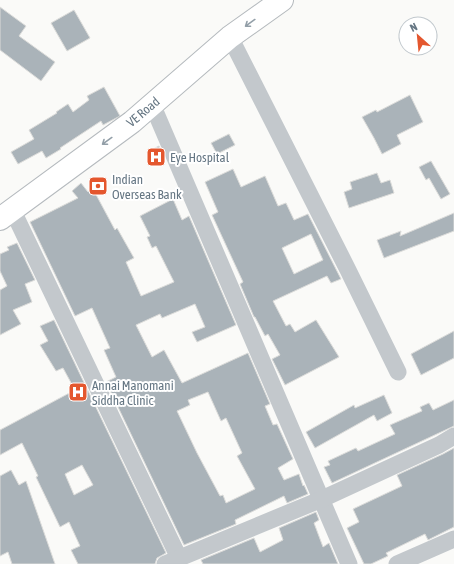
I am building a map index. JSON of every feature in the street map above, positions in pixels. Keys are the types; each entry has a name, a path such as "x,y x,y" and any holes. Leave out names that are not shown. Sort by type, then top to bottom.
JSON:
{"main road":[{"name":"VE Road","path":"6,214 132,122 230,37 282,0"}],"street":[{"path":"230,37 398,372"},
{"path":"152,104 350,564"},
{"path":"6,214 172,561 322,499 432,448 454,436"},
{"path":"397,564 452,545"}],"building":[{"path":"0,7 26,26 19,36 55,62 41,81 0,50"},
{"path":"74,10 90,38 67,51 51,23"},
{"path":"104,87 120,116 103,125 101,121 46,158 42,151 18,164 11,152 34,139 29,130 57,113 56,112 68,104 73,112 89,100 87,96"},
{"path":"410,95 423,122 397,135 401,144 382,154 362,117 376,110 377,112"},
{"path":"229,134 235,145 217,154 211,143"},
{"path":"159,146 164,158 153,164 147,152"},
{"path":"431,161 450,194 441,199 429,178 426,180 419,167"},
{"path":"233,169 241,187 265,176 278,206 286,203 294,220 308,214 341,279 331,283 327,276 273,301 286,326 290,324 295,332 316,320 339,357 285,385 272,359 280,355 268,334 265,336 254,317 240,284 243,282 212,215 218,212 205,182","holes":["311,234 323,260 294,274 282,248"]},
{"path":"377,173 381,183 390,180 394,193 349,208 344,192 352,189 350,182"},
{"path":"81,183 88,192 93,189 115,230 117,228 134,258 126,262 141,296 174,282 156,246 152,248 147,237 150,236 140,216 173,199 182,220 189,216 236,325 197,342 192,332 205,327 195,304 162,318 160,314 136,325 152,357 164,350 182,383 248,353 270,404 265,406 273,425 277,424 293,459 278,468 284,480 299,474 303,486 304,485 308,494 287,503 284,496 235,520 236,524 184,545 106,382 116,377 104,350 110,348 92,308 75,316 30,222 78,198 72,191","holes":["208,392 221,421 226,418 242,453 237,456 255,489 226,503 223,495 220,496 197,453 177,411 190,405 188,400"]},
{"path":"454,213 454,231 384,258 377,240 401,231 400,236"},
{"path":"17,243 35,280 25,284 32,302 13,310 21,324 0,335 0,290 7,286 0,271 0,254 9,250 7,247"},
{"path":"54,320 166,553 157,558 155,564 78,564 71,550 80,546 69,522 60,527 36,477 38,476 22,443 0,455 0,430 75,390 63,368 56,371 40,345 48,341 40,326","holes":["82,465 93,485 74,495 65,474"]},
{"path":"454,331 454,358 421,375 411,354"},
{"path":"384,395 392,413 377,421 374,415 315,448 306,432 354,405 355,408"},
{"path":"454,400 454,426 332,483 324,467 330,465 328,461 356,448 358,451 395,434 390,425 422,411 420,407 429,403 433,410"},
{"path":"454,448 454,527 428,540 425,534 386,553 388,556 371,564 364,564 347,528 359,522 353,509 402,486 397,475"},
{"path":"11,470 19,485 26,481 55,564 12,564 8,552 0,556 0,476"},
{"path":"316,512 319,520 314,523 323,547 329,543 338,564 203,564 201,560 254,538 260,552 283,540 279,528"}],"place":[{"name":"Eye Hospital","path":"156,157"},
{"name":"Indian Overseas Bank","path":"98,186"},
{"name":"Annai Manomani Siddha Clinic","path":"78,392"}]}
